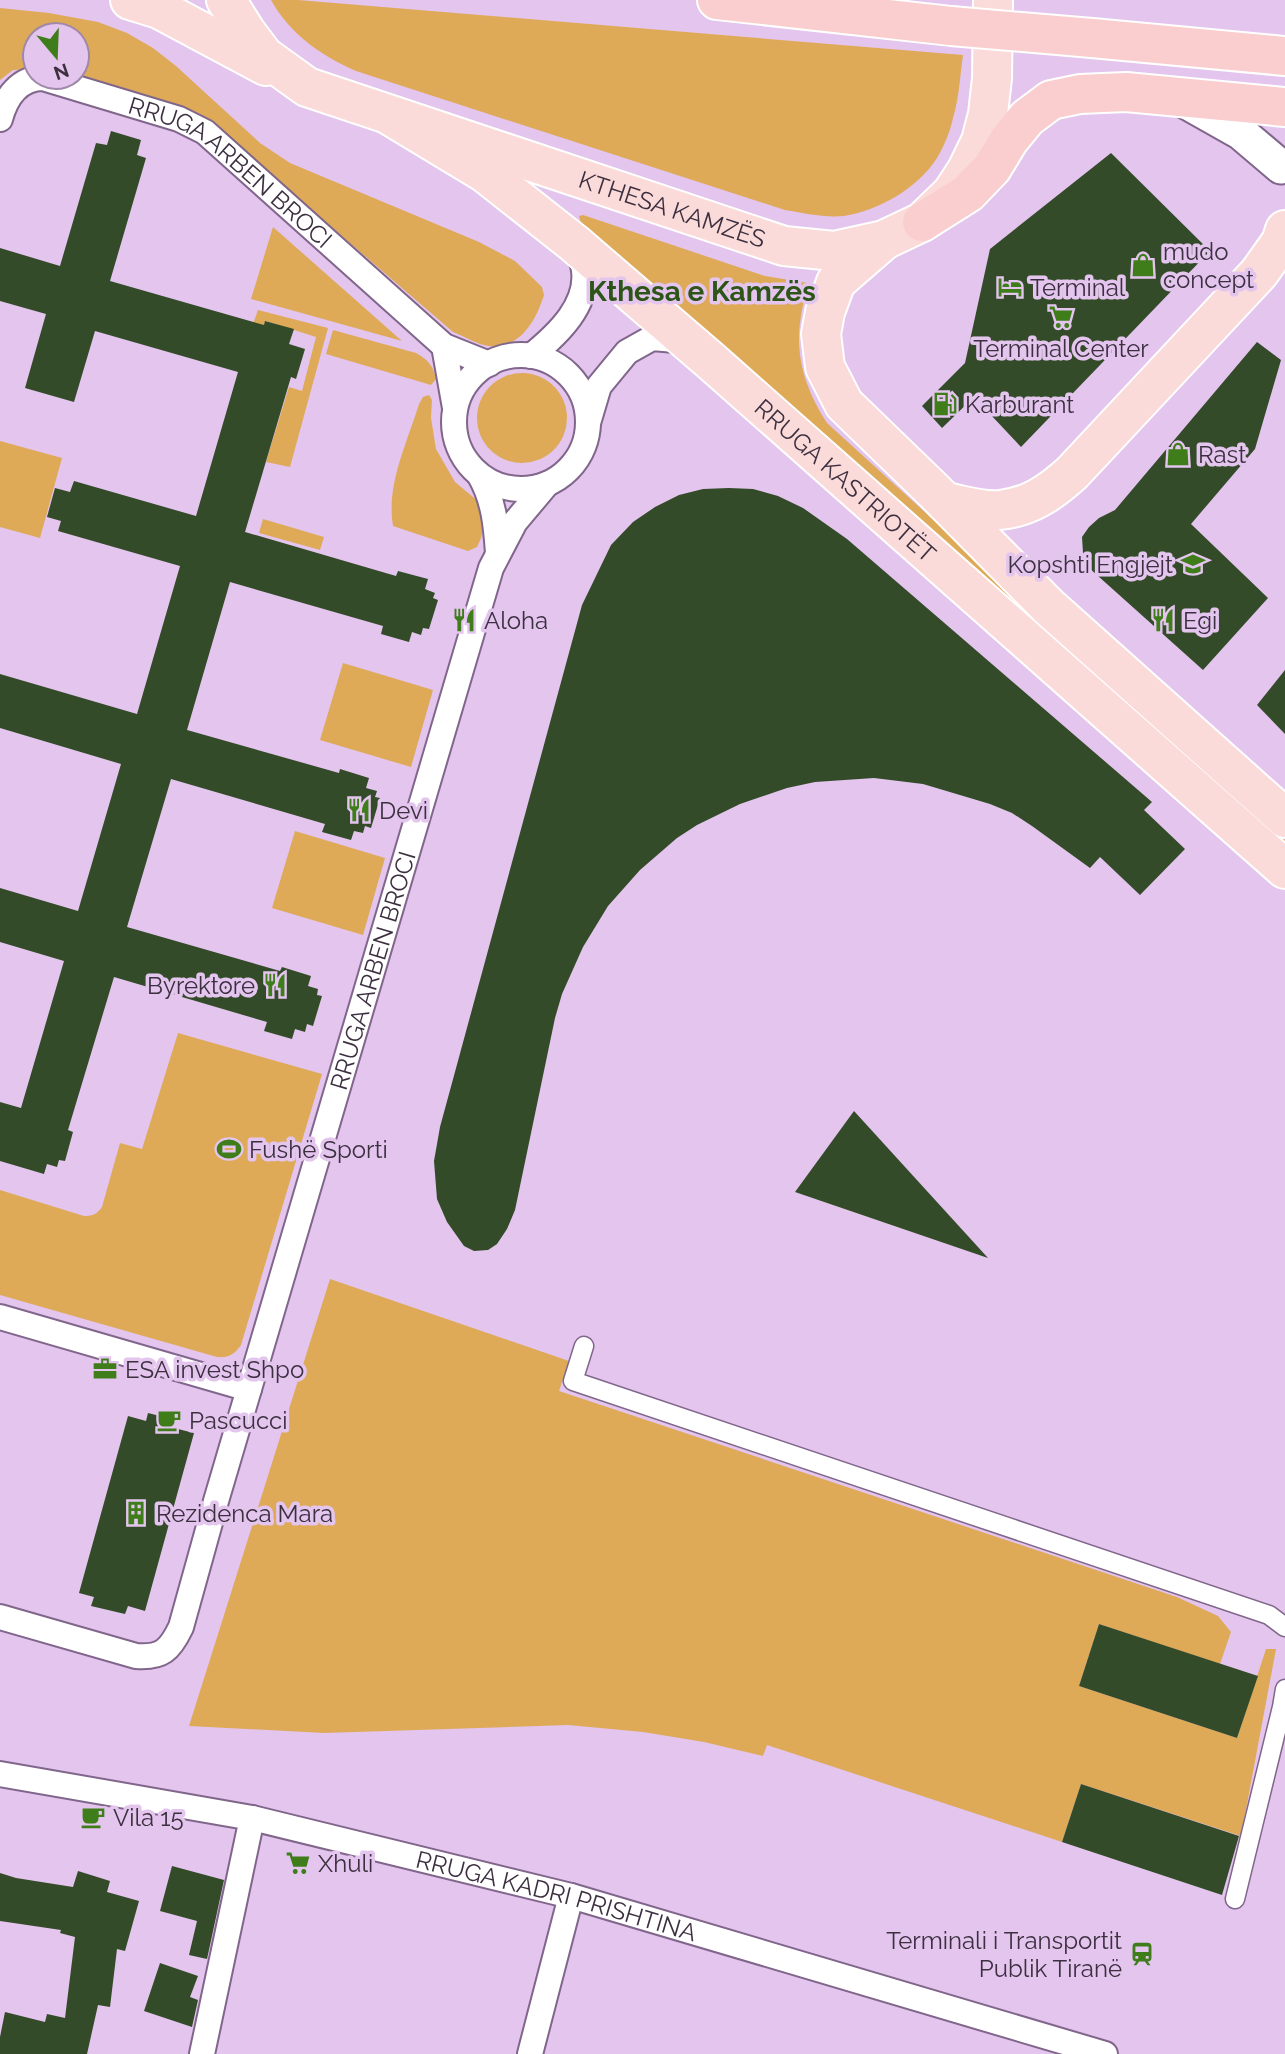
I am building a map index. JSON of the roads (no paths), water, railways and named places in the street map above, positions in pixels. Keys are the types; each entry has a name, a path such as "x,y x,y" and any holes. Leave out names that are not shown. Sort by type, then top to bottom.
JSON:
{"highway":[{"path":"717,0 951,26 1285,56"},
{"path":"922,222 968,193 992,168 1009,140 1027,118 1051,100 1080,94 1126,92 1285,107"}],"main road":[{"path":"130,0 159,9 307,88"},
{"name":"KTHESA KAMZËS","path":"226,0 264,56 307,88 784,246 834,251 884,240 922,222 952,193 967,170 981,141 988,114 992,78 993,0"},
{"path":"1177,97 1241,134 1284,173"},
{"name":"RRUGA KASTRIOTËT","path":"389,115 485,173 575,244 1285,869"},
{"path":"945,502 998,510 1038,500 1055,488 1259,273 1281,242 1285,230"},
{"name":"RRUGA KASTRIOTËT","path":"884,240 836,282 825,312 821,334 825,367 844,404 1049,607 1285,818"}],"street":[{"name":"RRUGA ARBEN BROCI","path":"0,119 3,107 22,83 34,78 179,119 205,132 444,346 489,364"},
{"path":"530,356 552,340 576,309 584,289 584,267 575,244"},
{"name":"RRUGA ARBEN BROCI","path":"0,1617 136,1656 150,1657 164,1652 174,1642 181,1627 491,568 515,522 547,484 564,474 576,459 585,442 599,386 628,352 652,338 688,341"},
{"name":"RRUGA ARBEN BROCI","path":"444,346 455,408 454,428 458,446 489,492 497,528 498,554"},
{"path":"455,408 462,390 473,375 489,364 509,356 530,356 549,361 565,372 577,386 585,403 588,423"},
{"path":"480,476 501,487 524,489 547,484"},
{"path":"0,1317 249,1390"},
{"path":"584,1346 573,1381 1269,1615 1285,1627"},
{"path":"1235,1899 1285,1689"},
{"name":"RRUGA KADRI PRISHTINA","path":"0,1774 252,1818 571,1896 1105,2054"},
{"path":"202,2054 252,1818"},
{"path":"530,2054 571,1896"}],"place":[{"name":"mudo concept","path":"1143,265"},
{"name":"Terminal","path":"1010,287"},
{"name":"Terminal Center","path":"1061,317"},
{"name":"Karburant","path":"945,404"},
{"name":"Rast","path":"1178,454"},
{"name":"Kopshti Engjejt","path":"1193,564"},
{"name":"Aloha","path":"464,620"},
{"name":"Egi","path":"1163,620"},
{"name":"Devi","path":"359,810"},
{"name":"Byrektore","path":"275,985"},
{"name":"Fushë Sporti","path":"229,1149"},
{"name":"ESA invest Shpo","path":"105,1369"},
{"name":"Pascucci","path":"169,1420"},
{"name":"Rezidenca Mara","path":"136,1513"},
{"name":"Vila 15","path":"93,1817"},
{"name":"Xhuli","path":"298,1863"},
{"name":"Terminali i Transportit Publik Tiranë","path":"1142,1954"}],"district":[{"name":"Kthesa e Kamzës","path":"702,291"}]}
